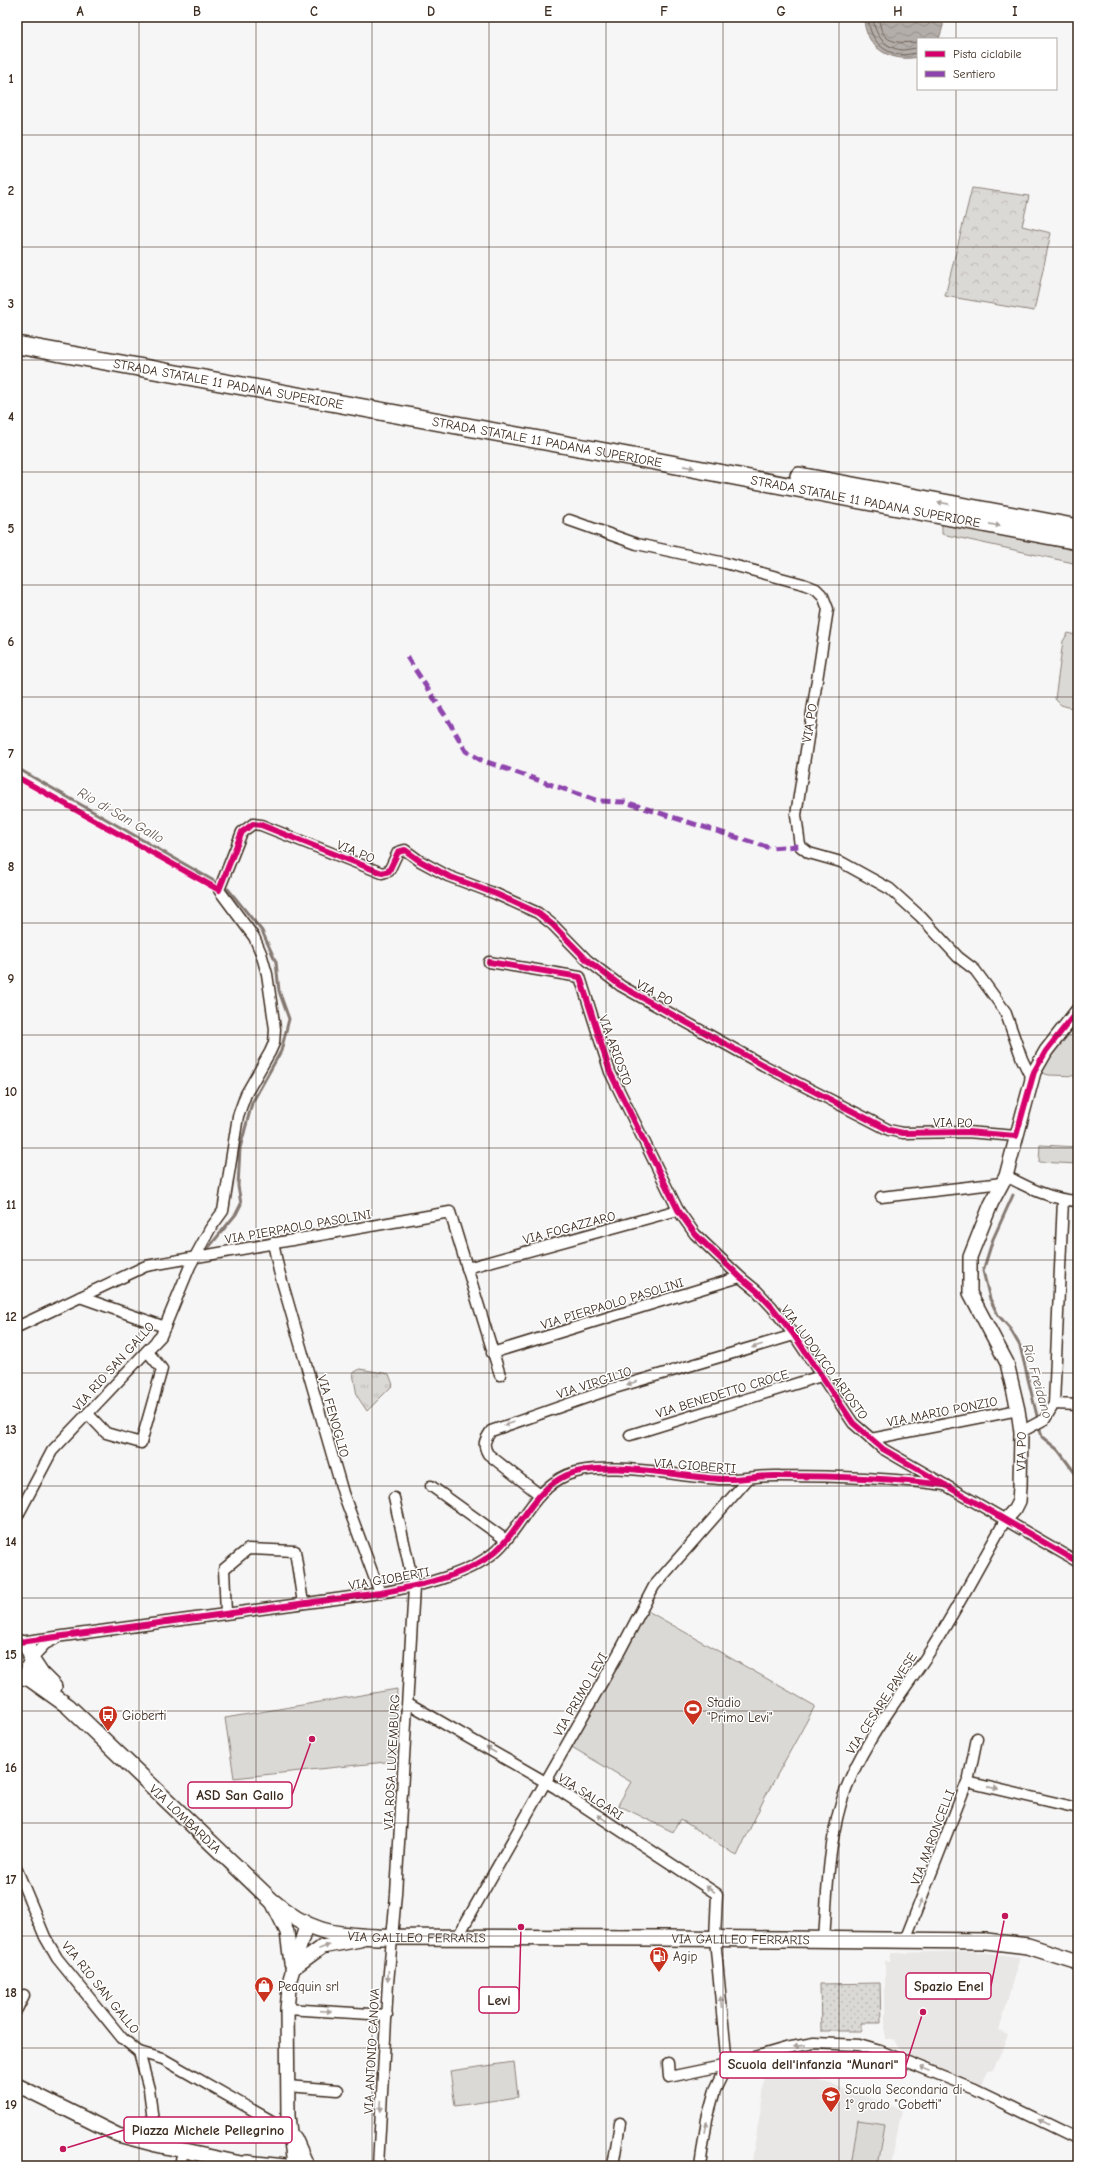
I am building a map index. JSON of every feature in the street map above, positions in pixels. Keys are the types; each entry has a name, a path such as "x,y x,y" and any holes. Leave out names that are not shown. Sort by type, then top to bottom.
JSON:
{"highway":[{"name":"STRADA STATALE 11 PADANA SUPERIORE","path":"17,334 1078,528"},
{"name":"STRADA STATALE 11 PADANA SUPERIORE","path":"17,345 655,461 1078,541"}],"main road":[{"name":"VIA LOMBARDIA","path":"18,1642 29,1649 31,1659 68,1706 271,1900 286,1913 306,1926"},
{"path":"17,1675 28,1668 31,1659"},
{"name":"VIA LOMBARDIA","path":"17,1675 30,1679 68,1706"},
{"name":"VIA GALILEO FERRARIS","path":"306,1926 340,1935 385,1937 824,1941 906,1940 1007,1943 1028,1946 1078,1962"}],"street":[{"name":"VIA PO","path":"568,520 637,544 725,563 803,584 816,590 823,596 828,609 796,815 800,846 809,853 841,862 890,889 921,917 958,957 975,970 1005,1011 1022,1059 1032,1080"},
{"name":"VIA PO","path":"219,890 242,832 253,824 261,825 382,873 389,871 398,852 406,850 420,862 448,876 496,894 538,913 553,925 587,960 621,986 763,1065 889,1130 903,1133 960,1132 1016,1136"},
{"name":"VIA RIO SAN GALLO","path":"17,1517 52,1452 147,1351 165,1327 190,1266 196,1258 210,1229 223,1211 238,1116 246,1094 264,1065 274,1043 267,974 261,953 254,937 219,890"},
{"name":"VIA ARIOSTO","path":"489,962 580,977 610,1072 678,1210"},
{"name":"VIA PO","path":"1006,1519 1015,1509 1019,1501 1021,1432 1018,1410 1007,1363 970,1293 970,1257 991,1204 1004,1180 1032,1080 1046,1051 1078,1010"},
{"path":"881,1197 1004,1180 1063,1200 1078,1201"},
{"path":"1021,1432 1046,1419 1054,1404 1063,1200"},
{"name":"VIA FOGAZZARO","path":"467,1268 678,1210"},
{"name":"VIA LUDOVICO ARIOSTO","path":"678,1210 695,1234 757,1291 794,1335 853,1424 883,1449 1078,1562"},
{"name":"VIA PIERPAOLO PASOLINI","path":"17,1327 146,1266 450,1212 500,1375"},
{"name":"VIA FENOGLIO","path":"273,1243 279,1271 344,1493 380,1593"},
{"name":"VIA PIERPAOLO PASOLINI","path":"492,1353 740,1277"},
{"path":"80,1297 165,1327"},
{"name":"VIA VIRGILIO","path":"540,1495 488,1454 484,1447 485,1440 491,1431 611,1389 794,1335"},
{"path":"88,1414 106,1433 142,1443 162,1369 147,1351"},
{"name":"VIA BENEDETTO CROCE","path":"630,1435 821,1376"},
{"path":"1054,1404 1078,1405"},
{"name":"VIA MARIO PONZIO","path":"871,1438 1018,1410"},
{"name":"VIA GIOBERTI","path":"18,1642 50,1636 59,1637 380,1593 431,1583 485,1560 506,1540 549,1485 568,1475 598,1468 694,1477 748,1479 763,1476 883,1478 945,1485"},
{"name":"VIA PRIMO LEVI","path":"457,1938 654,1586 748,1479"},
{"path":"431,1486 506,1540"},
{"name":"VIA GIOBERTI","path":"394,1498 414,1587"},
{"name":"VIA CESARE PAVESE","path":"824,1941 832,1842 842,1802 851,1778 864,1750 933,1647 1006,1519"},
{"path":"226,1613 224,1569 248,1549 295,1551 304,1603"},
{"name":"VIA ROSA LUXEMBURG","path":"385,1937 396,1894 414,1587"},
{"path":"31,1659 45,1644 59,1637"},
{"name":"VIA SALGARI","path":"408,1703 545,1781 718,1894 715,1939"},
{"path":"968,1782 976,1738"},
{"name":"VIA MARONCELLI","path":"906,1940 968,1782 1078,1808"},
{"name":"VIA RIO SAN GALLO","path":"17,1870 45,1937 57,1958 122,2038 139,2052 163,2059 270,2120 290,2128"},
{"path":"271,1900 287,1932 292,1969"},
{"path":"301,2166 290,2128 287,2086 287,2009 292,1969 306,1926"},
{"path":"292,1969 322,1946 385,1937"},
{"name":"VIA ANTONIO CANOVA","path":"378,2166 386,2015 385,1937"},
{"path":"700,2166 707,2119 714,2090 727,2065 715,1939"},
{"path":"17,2009 24,1996"},
{"path":"287,2009 386,2015"},
{"path":"668,2063 669,2078 727,2065 786,2048 814,2043 859,2045 880,2051 976,2089 1078,2139"},
{"name":"VIA RIO SAN GALLO","path":"139,2052 149,2089 156,2146"},
{"path":"17,2085 102,2128 124,2137 156,2146 237,2161 255,2166"},
{"path":"287,2086 338,2090"},
{"path":"613,2166 620,2123"},
{"path":"272,2164 282,2157 290,2128"},
{"path":"180,2166 183,2151"},
{"path":"237,2161 285,2166"}],"shaded area":[{"path":"972,1951 1020,1957 999,2031 1008,2035 993,2071 987,2071 982,2086 903,2054 894,2039 885,2039 885,1961 890,1961 890,1953"},
{"name":"Scuola Secondaria di 1° grado \"Gobetti\"","path":"765,2061 902,2109 891,2166 751,2166 763,2095"}],"green space":[{"path":"972,188 1029,196 1022,226 1051,233 1034,311 945,296"},
{"path":"942,520 1078,548 1078,564 942,534"},
{"path":"1068,633 1078,636 1078,710 1061,705 1055,699 1063,641"},
{"path":"1078,1018 1078,1076 1049,1075 1042,1073 1046,1060 1051,1052"},
{"path":"1040,1145 1078,1147 1078,1164 1039,1162"},
{"path":"360,1369 389,1374 393,1385 367,1411 357,1396 353,1373"},
{"name":"Stadio \"Primo Levi\"","path":"646,1610 815,1706 765,1797 737,1856 680,1819 673,1832 618,1805 631,1782 570,1746"},
{"path":"397,1689 395,1761 234,1778 225,1718"},
{"path":"880,1983 881,2023 861,2023 861,2031 821,2031 820,1984"},
{"path":"514,2062 518,2097 455,2106 450,2071"},
{"path":"858,2120 884,2124 877,2166 851,2166"}],"water":[{"path":"864,17 943,17 943,26 939,38 917,38 917,57 898,58 880,50 868,37"}],"waterway":[{"name":"Rio di San Gallo","path":"17,768 214,881"},
{"path":"209,1247 236,1214 241,1204 238,1186 240,1148 252,1103 281,1051 289,1019 279,991 276,962 262,931 228,889"},
{"name":"Rio Freidano","path":"1013,1195 993,1239 983,1271 990,1299 998,1315 1009,1327 1020,1346 1038,1420"},
{"name":"Rio Freidano","path":"1039,1425 1042,1437 1058,1450 1078,1477"}],"marked path":[{"path":"407,657 448,720 466,751 481,760 598,801 625,802 770,848 800,846"}],"cycle path":[{"path":"17,777 219,890 242,832 253,824 261,825 382,873 389,871 398,852 405,850 420,861 448,876 496,894 538,913 553,925 587,960 621,986 763,1065 889,1130 903,1133 967,1132 1016,1136 1034,1072 1046,1051 1078,1010"},
{"path":"489,962 580,977 610,1072 678,1210 695,1234 757,1291 772,1307 794,1335 853,1423 883,1449 1078,1562"},
{"path":"19,1642 380,1593 411,1587 444,1578 476,1565 490,1556 509,1537 530,1507 546,1489 567,1475 583,1470 642,1470 722,1479 773,1476 842,1477 945,1485"}],"place":[{"name":"Stadio \"Primo Levi\"","path":"693,1726"},
{"name":"Gioberti","path":"108,1732"},
{"name":"ASD San Gallo","path":"312,1739"},
{"name":"Spazio Enel","path":"1005,1916"},
{"name":"Levi","path":"521,1927"},
{"name":"Agip","path":"659,1973"},
{"name":"Peaquin srl","path":"264,2003"},
{"name":"Scuola dell'infanzia \"Munari\"","path":"923,2012"},
{"name":"Scuola Secondaria di 1° grado \"Gobetti\"","path":"831,2113"},
{"name":"Piazza Michele Pellegrino","path":"63,2149"}]}
